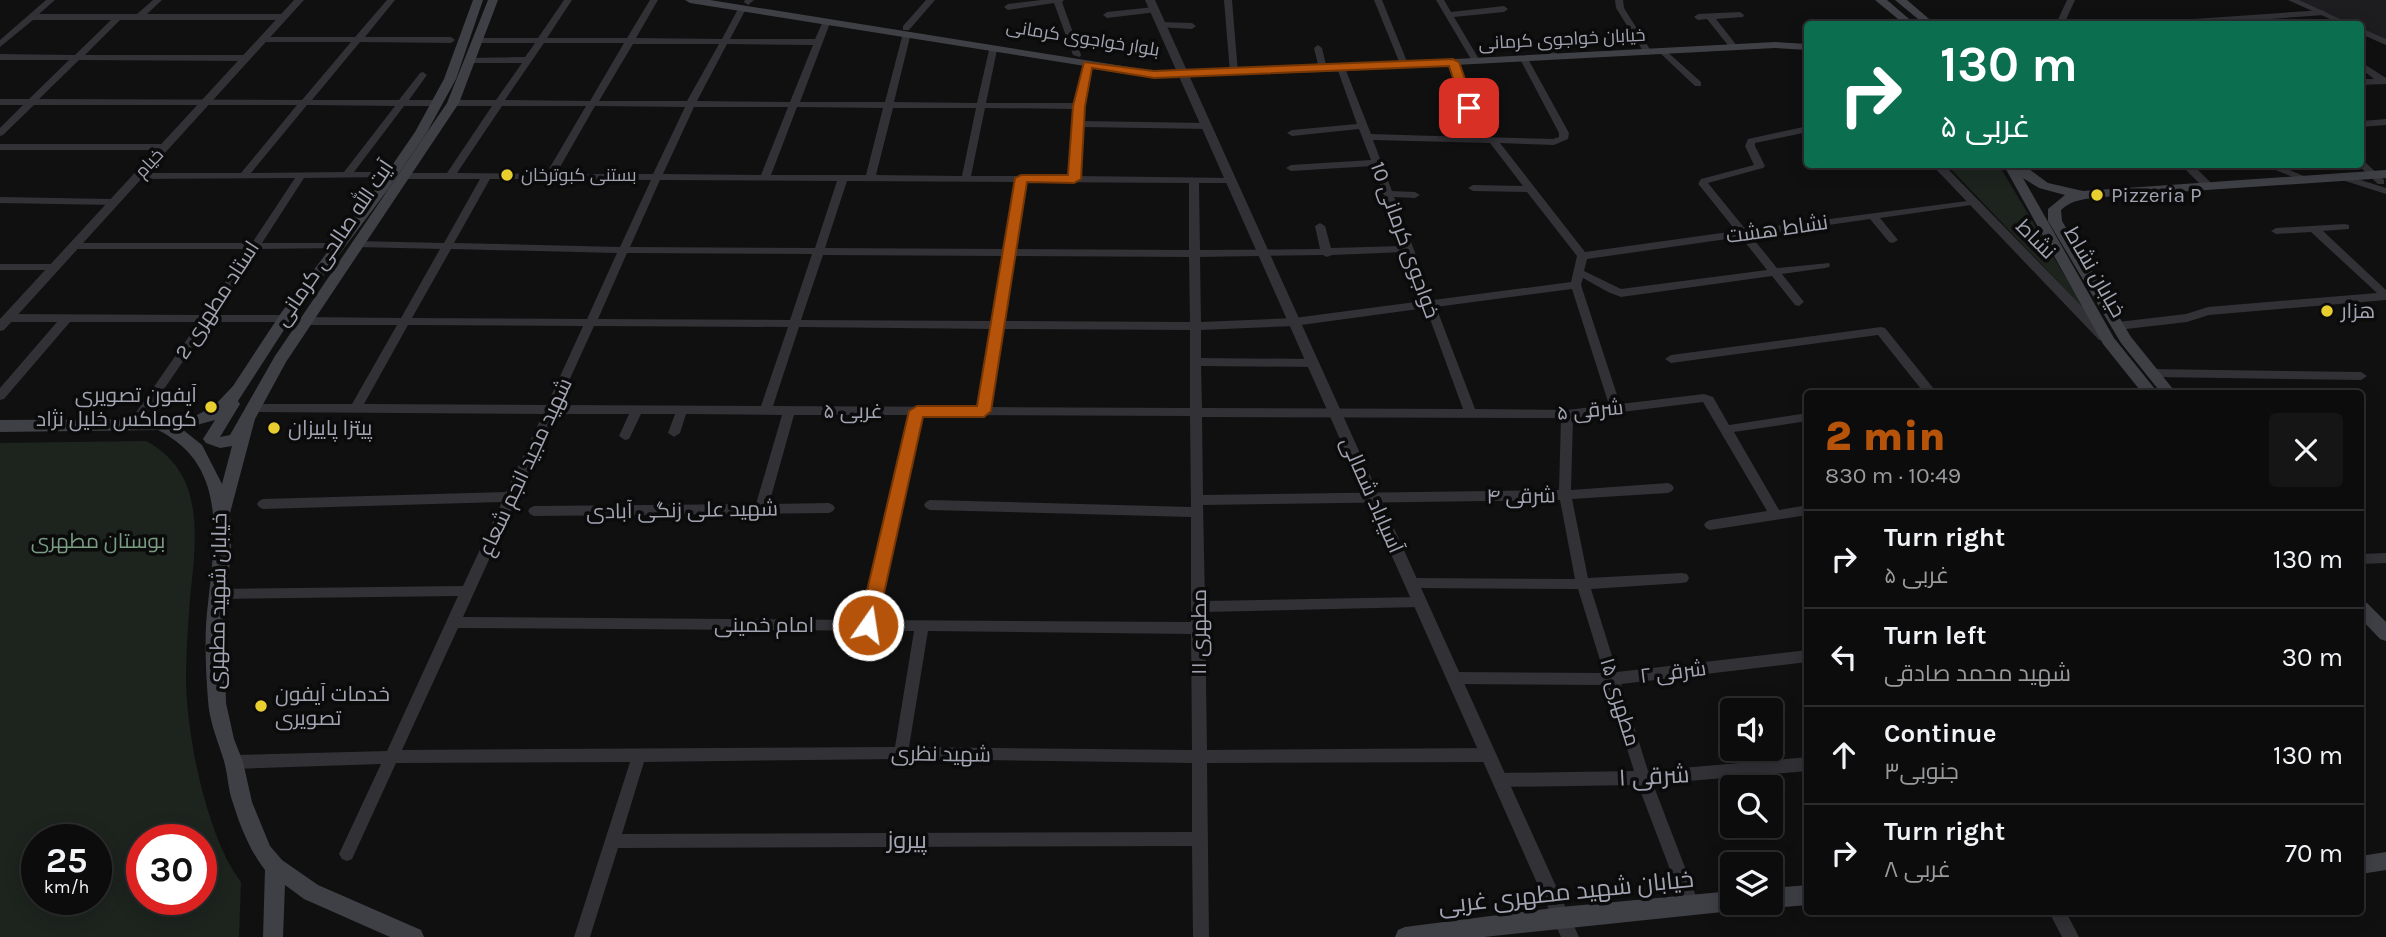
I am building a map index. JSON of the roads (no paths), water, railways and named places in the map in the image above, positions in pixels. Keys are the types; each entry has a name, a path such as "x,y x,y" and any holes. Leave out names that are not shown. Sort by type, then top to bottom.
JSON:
{"main road":[{"name":"آیت الله صالحی کرمانی","path":"160,424 200,422 219,410 251,372 284,318 390,175 438,103 478,0"},
{"name":"آیت الله صالحی کرمانی","path":"222,514 250,414 306,321 453,103 472,61 493,0"},
{"name":"بلوار خواجوی کرمانی","path":"690,0 743,3 993,50 1154,74 1182,73"},
{"path":"1900,0 1926,21"},
{"name":"بلوار خواجوی کرمانی","path":"743,3 826,23 1077,55 1182,73"},
{"path":"1883,3 1890,21"},
{"path":"1883,3 1906,21"},
{"path":"470,22 486,21"},
{"path":"1775,45 1780,42 1804,40"},
{"path":"1775,45 1804,47"},
{"name":"خیابان خواجوی کرمانی","path":"1182,73 1323,69 1775,45"},
{"name":"خیابان نشاط","path":"2014,168 2108,341 2149,390"},
{"path":"2017,168 2038,184 2063,193 2102,193 2380,174"},
{"name":"نشاط","path":"2102,193 2068,197 2054,209 2054,221 2118,326 2167,390"},
{"path":"250,414 235,439 216,443 211,439 251,372"},
{"path":"0,426 160,424"},
{"name":"خیابان شهید مطهری","path":"160,424 184,436 197,449 215,486 222,514 223,549 217,594 217,703 242,802 263,852 275,867 311,892 414,937"},
{"path":"2364,611 2386,634"},
{"path":"2364,865 2386,861"},
{"path":"273,937 275,867"},
{"path":"1783,897 1804,895"},
{"name":"خیابان شهید مطهری غربی","path":"1405,937 1561,917 1720,902"},
{"path":"394,937 405,937"}],"street":[{"path":"0,44 51,0"},
{"path":"139,17 158,0"},
{"name":"خیام","path":"4,322 299,0"},
{"path":"243,176 391,0"},
{"path":"450,176 568,0"},
{"path":"549,177 654,0"},
{"path":"870,178 906,32 930,0"},
{"path":"1008,7 1058,0 1077,55"},
{"path":"1228,0 1234,73"},
{"path":"1378,0 1404,64"},
{"path":"1440,0 1476,61"},
{"path":"1619,0 1620,8 1647,51"},
{"path":"2061,21 2069,0"},
{"path":"2292,0 2340,21"},
{"name":"شهید مجید انجم شعاع","path":"347,854 690,105 743,3"},
{"path":"1107,15 1152,5"},
{"name":"آسیاباد شمالی","path":"1152,5 1570,937"},
{"path":"1450,15 1504,9"},
{"path":"2233,21 2322,13"},
{"path":"1698,17 1740,15"},
{"path":"32,17 284,17"},
{"path":"0,132 118,17"},
{"path":"1710,17 1734,47"},
{"path":"765,177 826,23"},
{"path":"1161,25 1192,26"},
{"path":"0,32 14,32"},
{"path":"2364,32 2386,42"},
{"path":"263,39 451,40"},
{"path":"479,40 818,41"},
{"path":"1545,42 1555,57"},
{"path":"1318,48 1323,69"},
{"path":"966,178 993,50"},
{"path":"1663,51 1698,84"},
{"path":"0,57 246,58"},
{"path":"1292,133 1365,131 1494,142 1554,142 1563,139 1564,132 1524,59"},
{"path":"472,61 528,60"},
{"path":"1453,62 1469,108"},
{"path":"1074,179 1079,106 1088,64"},
{"path":"2364,67 2385,81"},
{"name":"خواجوی کرمانی 10","path":"1341,68 1470,412"},
{"path":"346,176 423,75"},
{"path":"2364,82 2385,81"},
{"path":"0,102 438,103"},
{"path":"453,103 1079,106"},
{"path":"1454,116 1467,116 1475,141"},
{"path":"2364,124 2386,122"},
{"path":"1077,124 1206,127"},
{"path":"1799,302 1703,184 1704,181 1759,166 1749,144 1751,141 1804,130"},
{"path":"1494,142 1582,256 1576,285 1616,409"},
{"path":"0,147 164,147"},
{"path":"1292,168 1377,163"},
{"path":"2364,165 2380,174 2386,189"},
{"name":"نشاط","path":"1940,168 2108,341"},
{"path":"2189,168 2208,186"},
{"path":"2276,168 2306,179"},
{"path":"2294,168 2306,179"},
{"path":"136,176 390,175"},
{"name":"استاد مطهری 2","path":"134,424 301,176"},
{"path":"405,176 1230,180"},
{"path":"356,408 487,176"},
{"path":"2342,177 2386,189"},
{"path":"766,410 843,178"},
{"path":"984,411 1021,178"},
{"path":"1194,179 1197,326"},
{"path":"1473,188 1530,189"},
{"path":"1388,194 1415,195"},
{"path":"0,200 113,202"},
{"name":"نشاط هشت","path":"1582,256 1971,202"},
{"path":"1873,216 1893,240"},
{"path":"1320,226 1327,254"},
{"path":"2276,231 2345,227"},
{"path":"2314,229 2386,296"},
{"path":"358,244 624,250 1194,254 1327,254 1409,249"},
{"path":"75,246 339,246"},
{"path":"1579,272 1591,276 1614,292 1621,293 1825,265"},
{"path":"0,267 54,267"},
{"path":"306,321 1197,326 1294,322 1576,285"},
{"path":"2118,326 2187,318 2208,311 2386,296"},
{"path":"4,322 66,319 284,318"},
{"path":"0,396 66,319"},
{"name":"مطهری ۱۱","path":"1197,326 1201,937"},
{"path":"1671,359 1881,331 1929,390"},
{"path":"1197,362 1313,363"},
{"path":"2152,373 2361,376"},
{"name":"شرقی ۵","path":"1335,413 1567,414 1704,398 1709,400 1728,429 1776,516"},
{"name":"۵ غربی","path":"250,414 356,408 1335,413"},
{"path":"625,436 637,410"},
{"path":"674,433 682,410"},
{"path":"761,509 789,410"},
{"path":"868,625 917,411"},
{"name":"مطهری ۱۵","path":"1567,414 1565,495 1583,584 1643,778 1691,904"},
{"path":"1728,429 1804,418"},
{"name":"شرقی ۴","path":"930,505 1198,506 1565,495 1668,488"},
{"path":"263,504 511,497"},
{"name":"شهید علی زنگی آبادی","path":"534,511 829,508"},
{"path":"1710,524 1804,511"},
{"path":"2364,559 2386,558"},
{"path":"1412,583 1583,584 1682,578"},
{"path":"217,594 468,591"},
{"path":"1199,607 1420,602"},
{"name":"امام خمینی","path":"454,622 1199,628"},
{"path":"901,753 922,626"},
{"name":"شرقی ۲","path":"1454,678 1612,679 1804,656"},
{"name":"شهید نظری","path":"234,762 392,757 901,753 1200,757 1489,755"},
{"path":"582,937 639,755"},
{"name":"شرقی ۱","path":"1500,780 1643,778 1804,764"},
{"name":"پیروز","path":"614,841 1200,839"},
{"path":"2059,915 2071,937"}],"place":[{"name":"بستنی کبوترخان","path":"507,175"},
{"name":"Pizzeria P","path":"2097,195"},
{"name":"هزار","path":"2327,311"},
{"name":"آیفون تصویری کوماکس خلیل نژاد","path":"211,407"},
{"name":"پیتزا پاییزان","path":"274,428"},
{"name":"خدمات آیفون تصویری","path":"261,706"}],"park label":[{"name":"بوستان مطهری","path":"98,541"}]}
